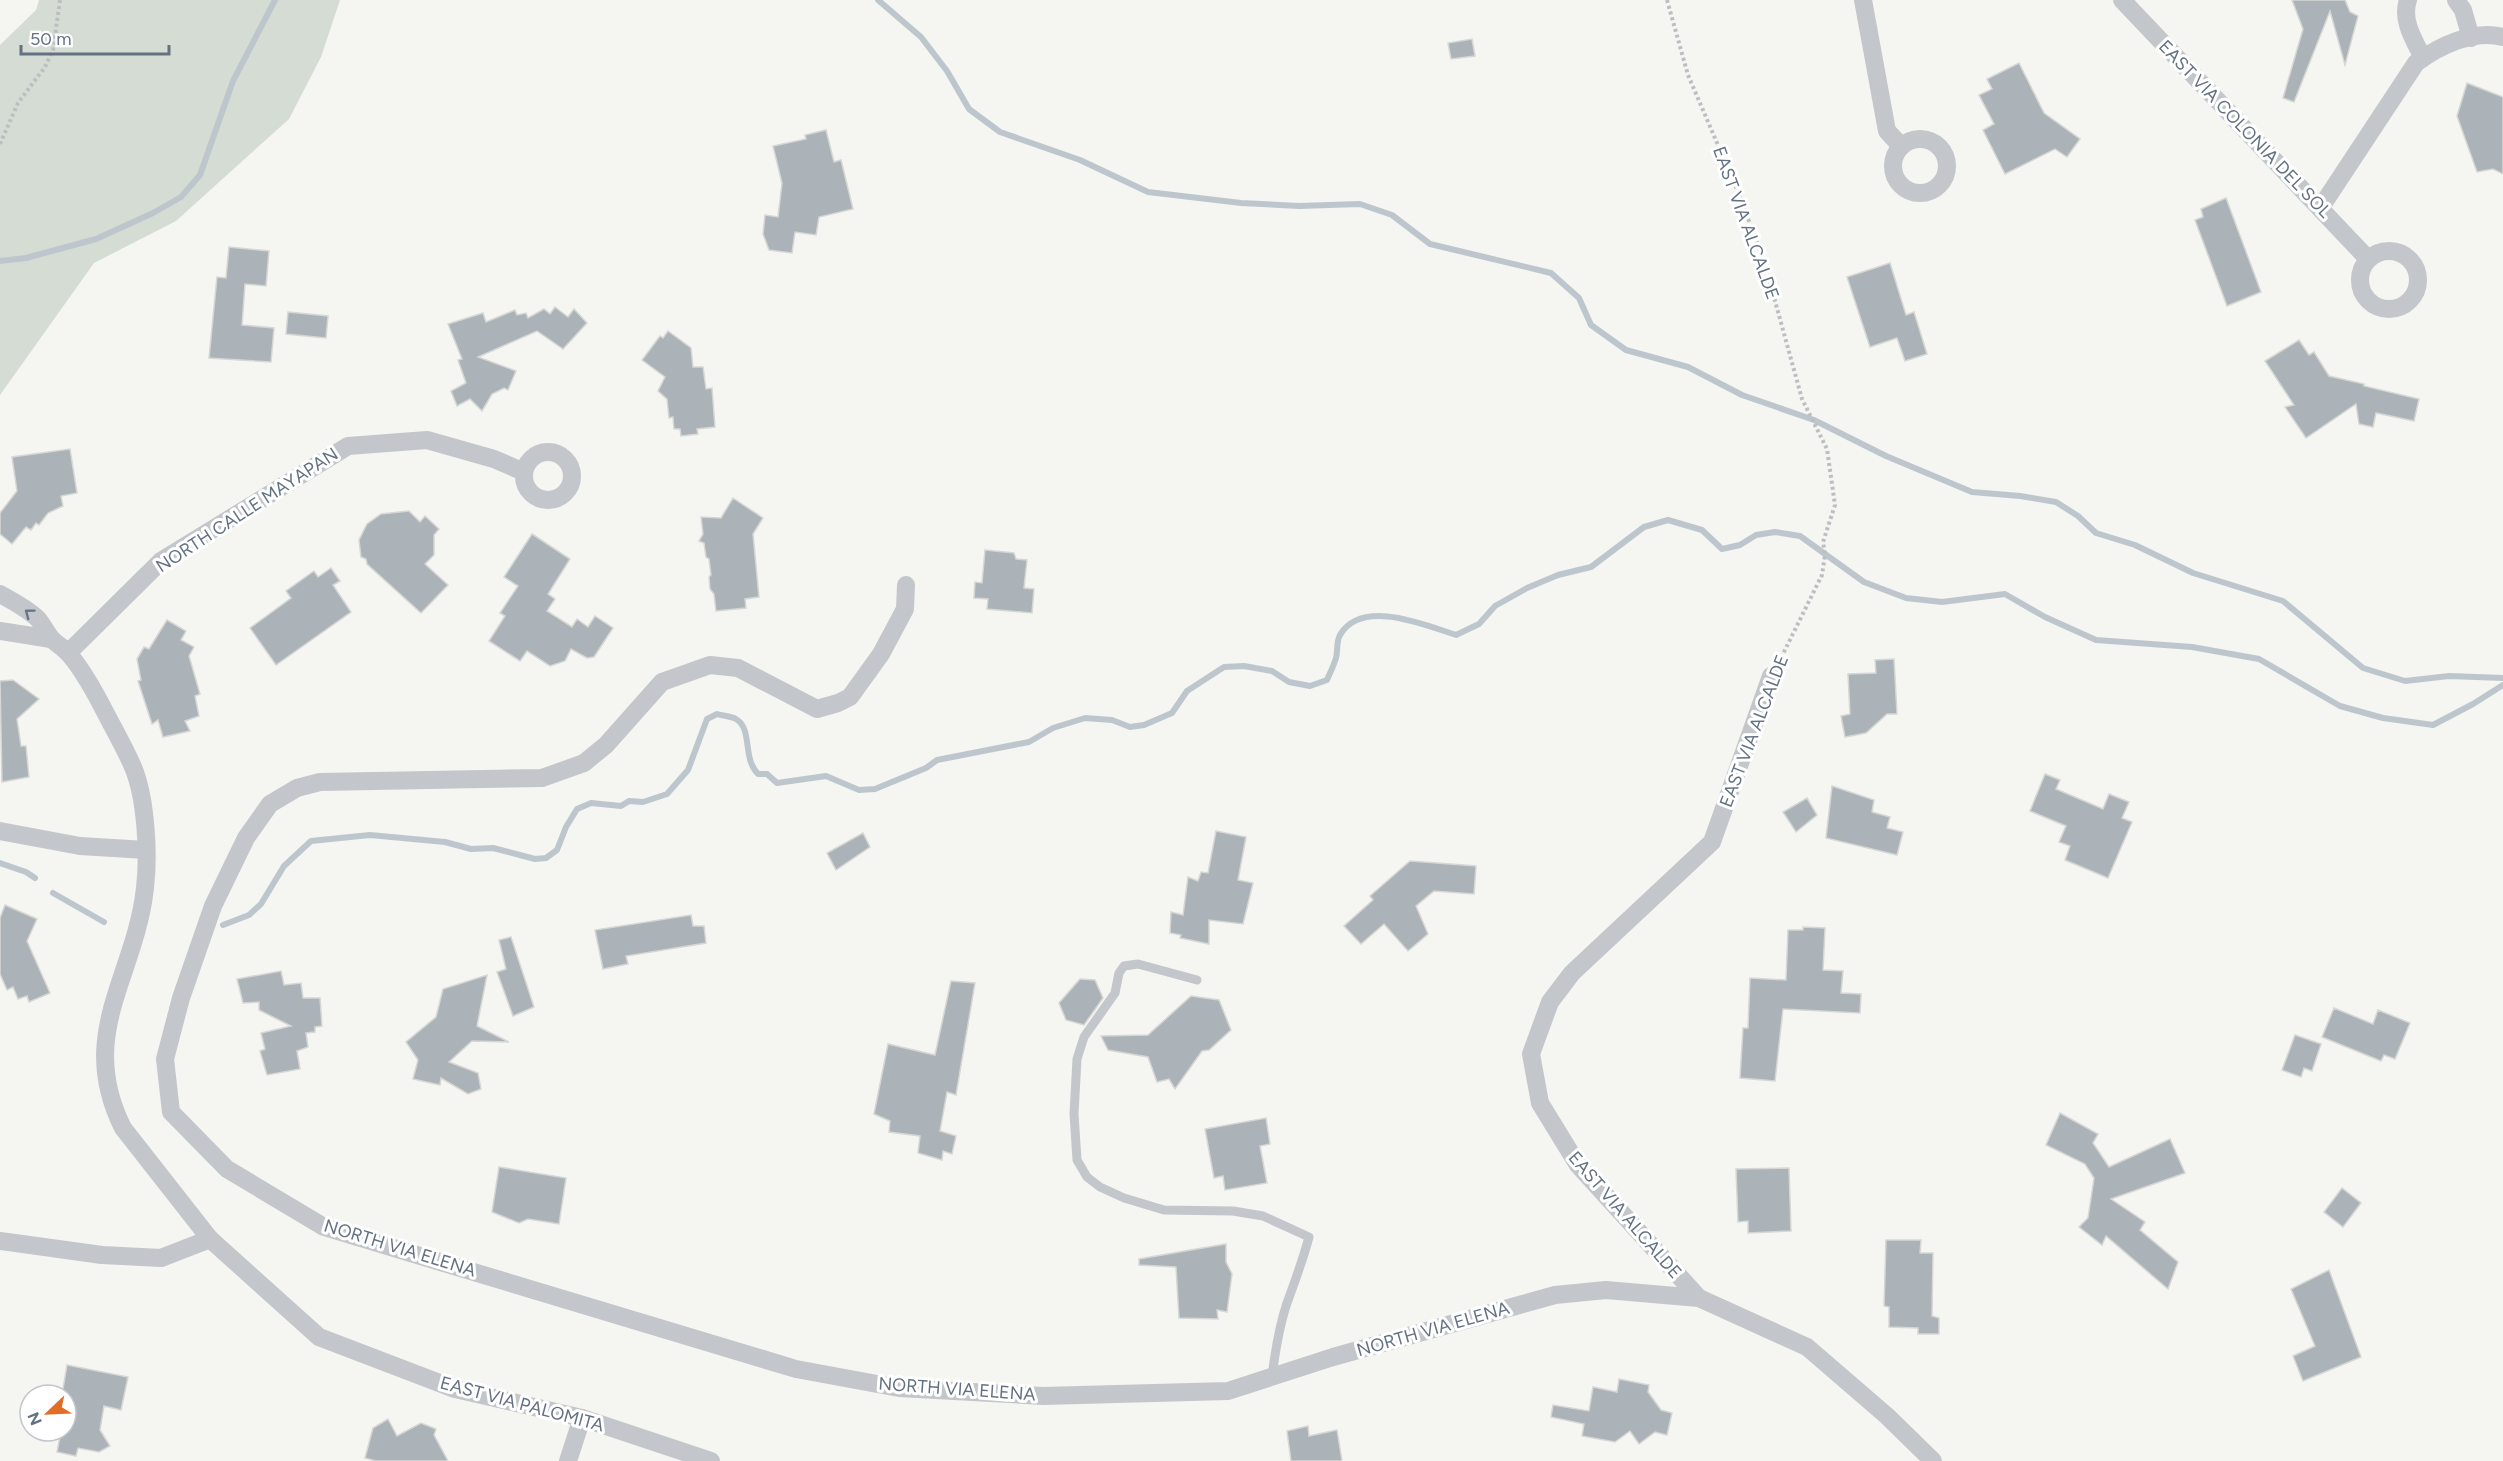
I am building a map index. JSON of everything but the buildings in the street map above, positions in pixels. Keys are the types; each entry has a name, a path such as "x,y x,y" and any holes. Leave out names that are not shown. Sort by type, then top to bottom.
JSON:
{"street":[{"path":"1863,0 1887,130 1901,146"},
{"name":"EAST VIA COLONIA DEL SOL","path":"2122,0 2368,259"},
{"path":"2408,0 2404,10 2409,28 2423,58"},
{"path":"2456,0 2463,10 2471,38"},
{"path":"2321,207 2416,63 2438,47 2471,38 2497,35 2503,37"},
{"name":"NORTH CALLE MAYAPAN","path":"68,653 161,561 348,446 427,440 494,459 524,472"},
{"name":"NORTH VIA ELENA","path":"906,585 905,609 881,654 850,697 838,703 817,709 738,668 710,665 662,682 606,745 584,763 560,772 532,778 320,782 297,788 270,804 246,838 213,906 181,998 165,1059 171,1112 227,1169 324,1227 796,1369 899,1388 1043,1396 1228,1391 1333,1357 1555,1295 1606,1290 1699,1298"},
{"name":"EAST VIA PALOMITA","path":"0,594 37,619 51,639 68,653 95,693 134,768 142,803 146,888 135,937 110,1013 104,1043 106,1078 114,1110 123,1128 210,1239 319,1336 455,1389 582,1418 711,1461"},
{"path":"0,631 51,639"},
{"name":"EAST VIA ALCALDE","path":"1699,1298 1578,1166 1540,1103 1531,1054 1550,1002 1572,973 1712,842 1771,676"},
{"path":"0,831 80,846 146,850"},
{"path":"0,1241 102,1255 161,1258 210,1239"},
{"path":"1699,1298 1807,1347 1887,1416 1933,1461"},
{"path":"568,1461 582,1418"}],"lane":[{"path":"1197,980 1138,964 1124,966 1119,973 1115,993 1084,1037 1077,1059 1074,1114 1077,1160 1087,1177 1100,1187 1124,1198 1164,1210 1233,1211 1263,1216 1309,1237 1301,1268 1286,1305 1272,1377"}],"path":[{"path":"0,144 18,103 40,74 53,50 60,0"},
{"name":"EAST VIA ALCALDE","path":"1667,0 1688,75 1738,192 1764,261 1802,399 1827,449 1833,483 1835,505 1823,542 1825,555 1822,575 1771,676"}],"shaded area":[{"path":"39,0 340,0 321,57 289,119 176,221 94,263 0,395 0,45 36,10"}],"waterway":[{"path":"0,261 26,258 96,239 153,213 181,197 200,175 233,81 275,0"},
{"path":"878,0 921,37 947,71 969,109 1000,132 1080,160 1148,192 1241,203 1299,206 1360,204 1392,215 1430,244 1551,273 1579,298 1591,325 1626,350 1688,367 1742,395 1814,420 1886,456 1972,492 2056,502 2078,516 2096,533 2135,545 2193,573 2283,601 2363,668 2405,681 2449,676 2503,678"},
{"path":"223,925 249,915 261,904 284,866 311,841 370,835 445,842 471,849 493,848 535,859 546,858 557,850 566,827 577,809 591,803 621,806 629,801 643,802 667,794 688,770 707,719 717,714 734,718 741,724 750,760 758,774 767,774 777,783 826,776 859,790 875,789 926,768 937,760 1029,742 1053,728 1085,718 1112,720 1130,727 1144,725 1172,713 1187,691 1224,667 1244,666 1272,671 1289,682 1310,686 1327,680 1336,658 1340,635 1350,624 1363,618 1395,617 1456,635 1479,624 1495,606 1527,588 1558,575 1591,567 1644,527 1668,520 1702,530 1722,549 1740,545 1756,535 1775,532 1800,536 1864,582 1906,598 1942,602 2005,594 2045,617 2096,640 2192,647 2259,659 2340,706 2383,718 2433,725 2503,685"},
{"path":"0,863 26,872 35,878"},
{"path":"53,893 104,922"}]}
